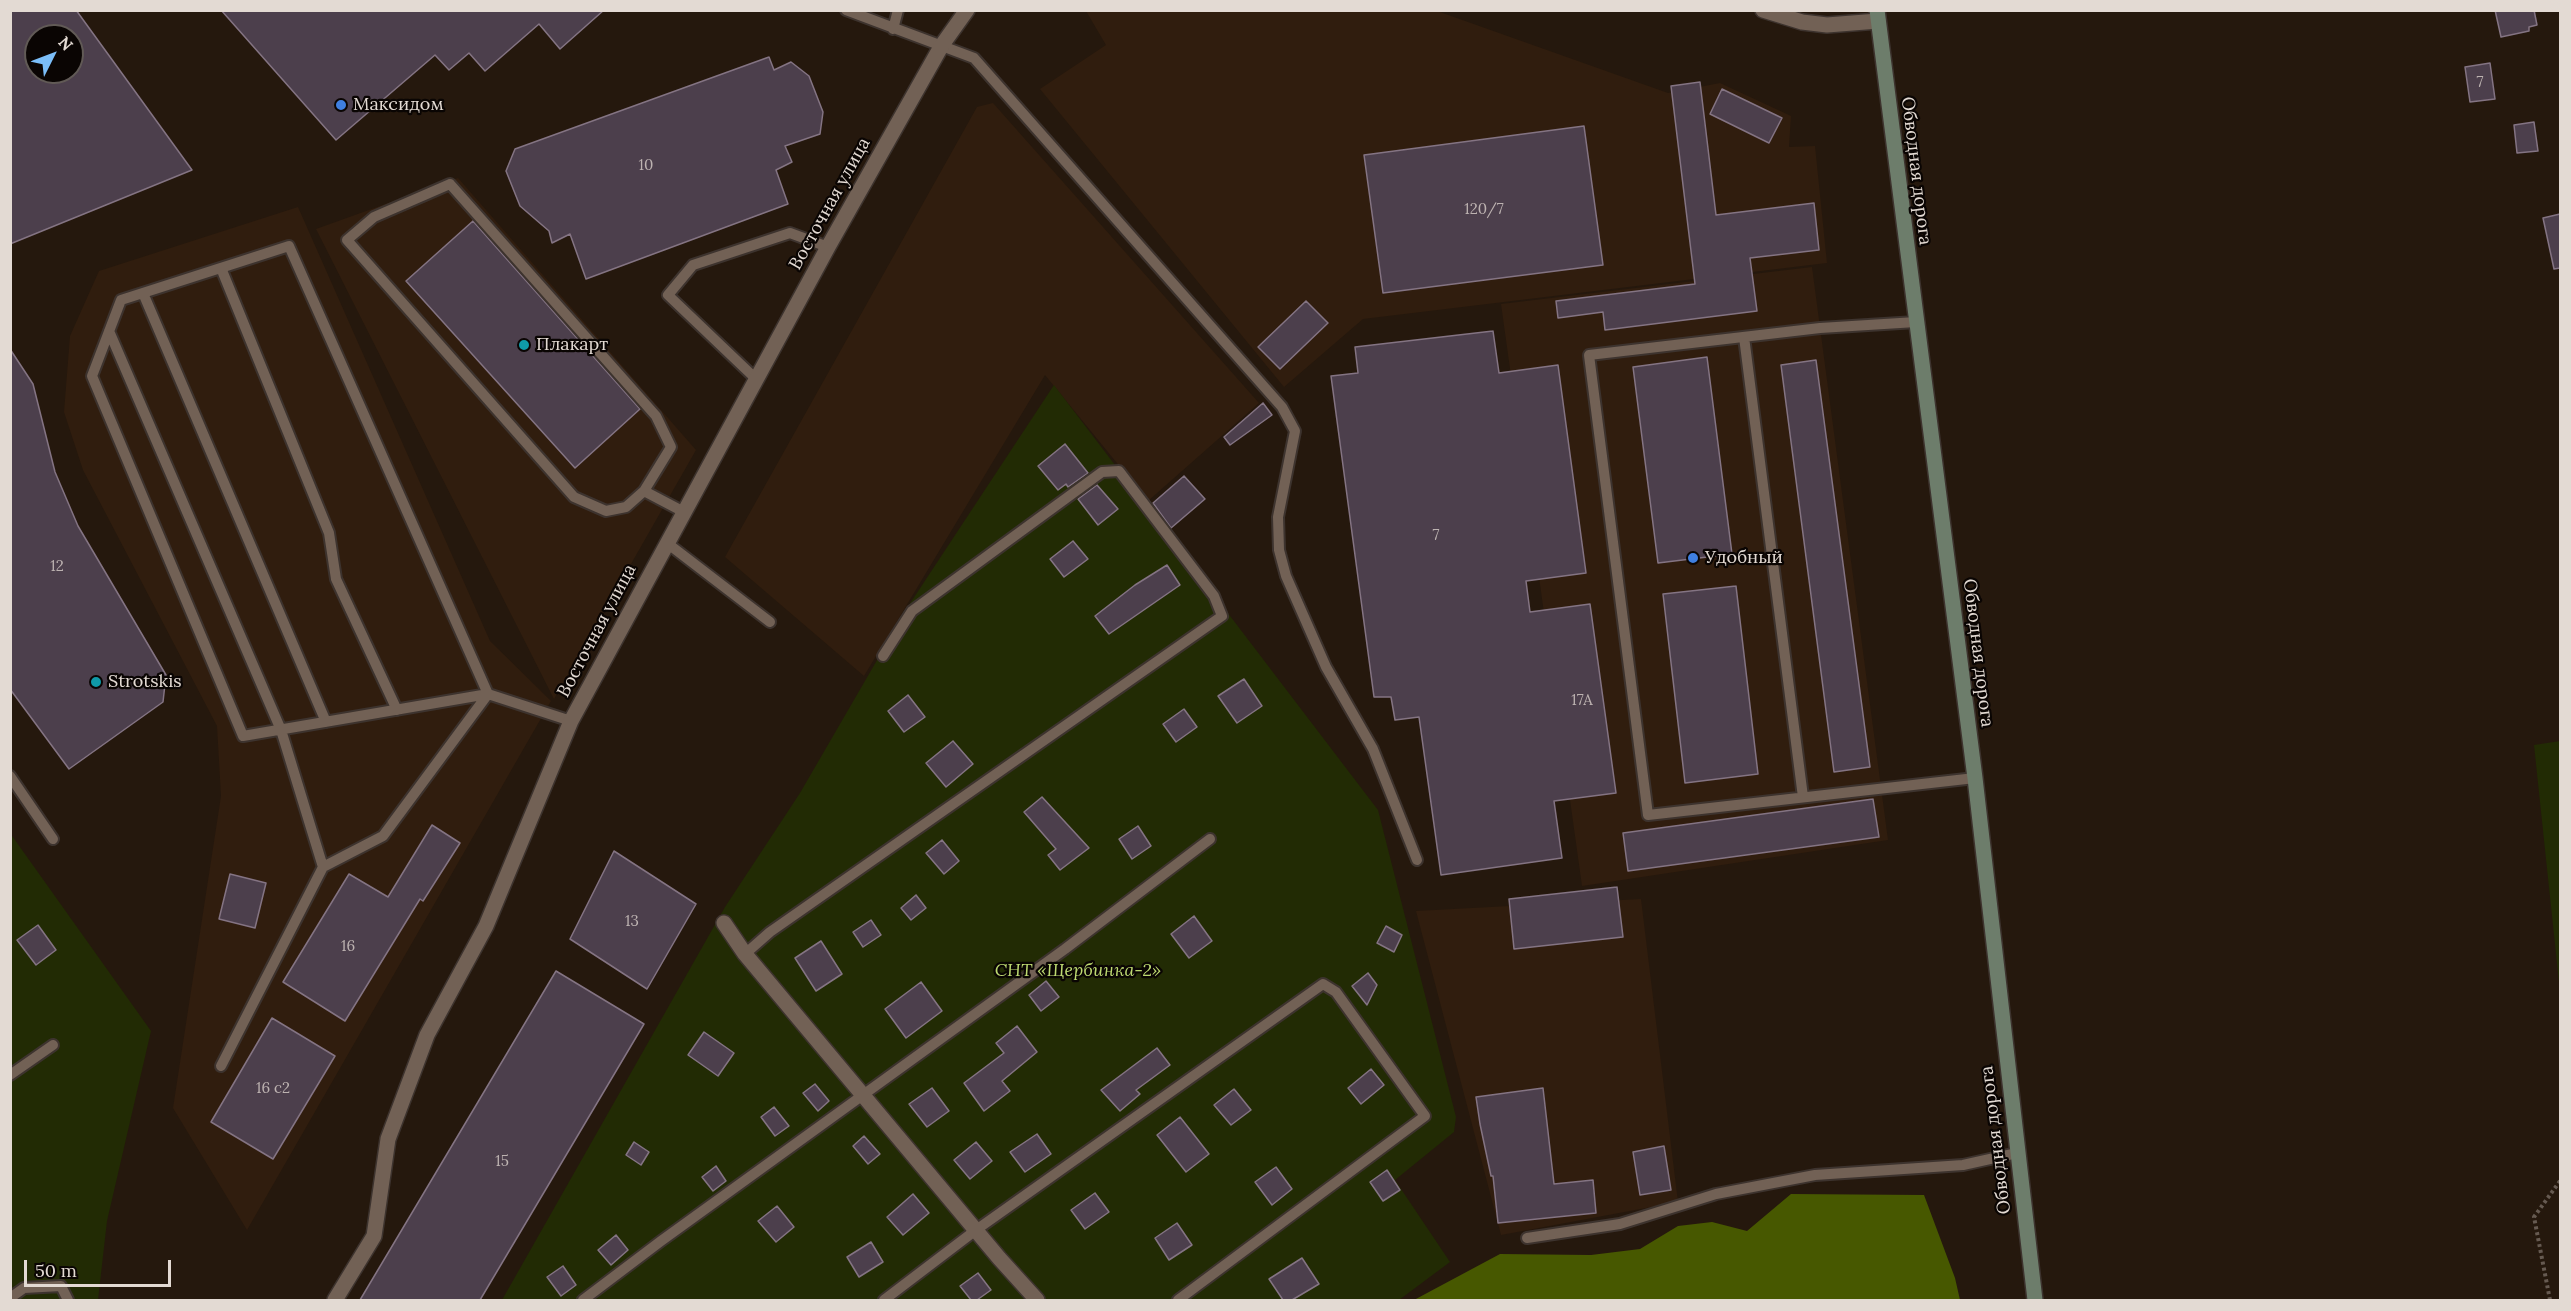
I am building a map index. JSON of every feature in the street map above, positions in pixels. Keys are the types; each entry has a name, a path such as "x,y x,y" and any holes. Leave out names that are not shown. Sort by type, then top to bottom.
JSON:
{"main road":[{"name":"Обводная дорога","path":"1878,16 1975,778 2035,1300"}],"street":[{"name":"Восточная улица","path":"335,1300 374,1236 388,1139 428,1035 486,926 571,721 755,378 942,45 967,10"},
{"path":"1763,10 1803,22 1827,25 1878,16"},
{"path":"724,923 745,954 1037,1300"}],"lane":[{"path":"846,10 974,58 1282,407 1294,431 1278,517 1279,550 1286,576 1326,667 1373,749 1417,860"},
{"path":"893,29 898,10"},
{"path":"450,184 656,416 672,447 644,490 626,507 606,511 574,497 348,240 374,216 450,184"},
{"path":"755,378 668,295 693,265 790,233 828,247"},
{"path":"488,694 289,246 121,300 92,376 243,736 488,694 571,721"},
{"path":"221,268 328,533 336,579 398,710"},
{"path":"143,293 326,722"},
{"path":"1916,322 1820,328 1589,355 1648,814 1975,778"},
{"path":"109,331 281,730 323,867"},
{"path":"1744,337 1803,797"},
{"path":"745,954 770,932 1222,616 1214,596 1119,471 1102,472 912,611 883,656"},
{"path":"644,490 684,512"},
{"path":"666,543 770,622"},
{"path":"221,1066 323,867 383,836 488,694"},
{"path":"10,776 53,839"},
{"path":"583,1300 1065,949 1210,839"},
{"path":"884,1300 976,1230 1323,984 1336,992 1425,1116 1178,1300"},
{"path":"10,1075 53,1045"},
{"path":"1527,1238 1620,1224 1716,1194 1815,1175 1963,1165 2017,1153"},
{"path":"10,1298 24,1288 61,1286 68,1300"}],"path":[{"path":"2550,1300 2534,1216 2560,1181"}],"shaded area":[{"path":"1086,11 1437,11 1668,93 1720,83 1791,116 1789,147 1815,146 1827,263 1363,319 1284,387 1040,89 1106,45"},
{"path":"993,103 1259,403 1148,501 1045,375 864,676 725,557 977,107"},
{"path":"458,178 696,450 554,699 316,229"},
{"path":"298,207 490,641 551,701 247,1230 173,1108 221,796 217,726 83,470 64,412 70,336 99,271"},
{"name":"Удобный","path":"1812,267 1888,840 1582,886 1501,304"},
{"path":"1641,899 1678,1202 1501,1235 1416,911"}],"green space":[{"name":"СНТ «Щербинка-2»","path":"1054,385 1378,810 1456,1117 1454,1132 1395,1180 1450,1262 1399,1300 502,1300 725,907 800,793 909,605"},
{"path":"2560,741 2560,992 2534,745"},
{"path":"10,833 151,1031 107,1221 98,1300 11,1300"},
{"path":"1791,1194 1924,1195 1955,1278 1960,1300 1414,1300 1500,1254 1591,1255 1640,1249 1678,1226 1712,1222 1747,1231"}],"building":[{"path":"10,10 76,10 192,170 10,244"},
{"name":"Максидом","path":"221,10 604,10 560,49 539,24 485,71 469,53 449,70 435,55 336,140"},
{"path":"2495,10 2534,10 2537,25 2529,27 2529,31 2501,37"},
{"path":"769,57 774,70 791,62 809,76 823,112 820,134 785,146 792,162 776,170 788,204 586,279 570,234 552,243 549,231 520,206 506,171 515,149"},
{"path":"2490,63 2495,99 2470,102 2465,67"},
{"path":"1700,82 1716,215 1814,203 1819,250 1750,258 1757,311 1605,330 1603,312 1558,318 1556,301 1695,284 1671,86"},
{"path":"1722,89 1782,118 1769,143 1710,114"},
{"path":"2534,122 2538,151 2517,153 2514,125"},
{"path":"1584,126 1603,265 1383,293 1364,155"},
{"path":"2560,214 2560,268 2554,269 2543,218"},
{"name":"Плакарт","path":"473,221 640,409 575,468 406,281"},
{"path":"1306,301 1328,323 1280,369 1258,347"},
{"path":"1493,331 1499,373 1558,365 1586,573 1526,581 1530,612 1590,604 1616,793 1554,801 1562,858 1441,875 1419,717 1395,720 1391,697 1374,697 1331,376 1358,373 1355,347"},
{"path":"10,349 33,384 55,472 78,526 166,675 163,702 69,769 10,689"},
{"path":"1707,357 1732,554 1658,563 1633,367"},
{"path":"1816,360 1870,767 1834,772 1781,365"},
{"path":"1263,403 1272,415 1230,445 1224,437"},
{"path":"1065,444 1088,473 1068,487 1066,484 1058,490 1038,466"},
{"path":"1184,476 1205,499 1171,528 1153,503"},
{"path":"1097,485 1118,509 1098,525 1078,499"},
{"path":"1073,541 1088,559 1064,577 1050,559"},
{"path":"1167,565 1180,585 1109,634 1095,616 1135,585"},
{"path":"1736,586 1758,774 1685,783 1663,594"},
{"path":"1244,679 1262,706 1237,723 1218,696"},
{"path":"908,695 925,717 904,732 888,711"},
{"path":"1184,709 1197,727 1176,742 1163,724"},
{"path":"953,741 973,764 946,787 926,763"},
{"path":"1042,797 1089,848 1060,870 1048,855 1056,849 1024,812"},
{"path":"1873,799 1879,837 1628,871 1623,833"},
{"path":"432,825 460,843 423,901 420,899 345,1021 283,982 349,874 388,897"},
{"path":"1138,826 1151,846 1132,859 1119,839"},
{"path":"942,840 959,861 944,874 926,853"},
{"path":"614,851 696,904 647,989 570,939"},
{"path":"230,874 266,883 255,928 219,919"},
{"path":"1617,887 1623,937 1514,949 1509,899"},
{"path":"916,895 926,908 911,920 901,908"},
{"path":"1194,916 1212,941 1189,958 1171,934"},
{"path":"871,920 881,935 863,947 853,932"},
{"path":"38,925 56,950 36,965 17,940"},
{"path":"1386,926 1402,935 1394,952 1377,943"},
{"path":"821,941 842,974 816,991 795,958"},
{"path":"556,971 644,1024 480,1300 360,1300"},
{"path":"1368,973 1377,985 1367,1005 1352,986"},
{"path":"1046,981 1059,997 1041,1011 1029,995"},
{"path":"921,982 942,1011 906,1038 885,1009"},
{"path":"272,1018 335,1056 273,1159 211,1122"},
{"path":"1017,1026 1037,1052 1002,1081 1010,1091 984,1111 964,1083 1004,1053 996,1043"},
{"path":"704,1032 734,1053 718,1076 688,1055"},
{"path":"1157,1048 1170,1065 1136,1090 1140,1094 1120,1111 1101,1090"},
{"path":"1371,1069 1384,1085 1361,1104 1348,1088"},
{"path":"815,1084 829,1101 818,1111 803,1093"},
{"path":"932,1088 949,1111 927,1127 909,1104"},
{"path":"1543,1088 1554,1184 1593,1180 1596,1213 1498,1223 1493,1176 1491,1176 1476,1097"},
{"path":"1234,1089 1251,1110 1231,1125 1214,1105"},
{"path":"774,1107 789,1126 775,1136 761,1117"},
{"path":"1180,1117 1209,1154 1186,1172 1157,1135"},
{"path":"1037,1134 1051,1154 1025,1172 1010,1152"},
{"path":"864,1136 880,1154 868,1164 853,1146"},
{"path":"634,1142 649,1152 641,1165 626,1155"},
{"path":"976,1142 992,1161 970,1179 954,1160"},
{"path":"1664,1146 1671,1190 1640,1195 1633,1152"},
{"path":"716,1166 726,1181 713,1191 702,1177"},
{"path":"1276,1167 1292,1189 1272,1205 1255,1182"},
{"path":"1387,1170 1400,1190 1383,1201 1370,1182"},
{"path":"1095,1193 1109,1212 1085,1229 1071,1210"},
{"path":"913,1194 929,1213 903,1235 887,1217"},
{"path":"777,1206 794,1227 776,1242 758,1221"},
{"path":"1177,1223 1192,1245 1169,1260 1155,1238"},
{"path":"616,1235 628,1250 611,1265 598,1250"},
{"path":"871,1242 883,1262 859,1277 847,1257"},
{"path":"1302,1258 1319,1284 1292,1300 1283,1300 1269,1279"},
{"path":"563,1266 576,1285 561,1296 547,1277"},
{"path":"978,1273 991,1290 977,1300 971,1300 960,1286"}],"place":[{"name":"Максидом","path":"341,105"},
{"name":"Плакарт","path":"524,345"},
{"name":"Удобный","path":"1693,558"},
{"name":"Strotskis","path":"96,682"}]}
